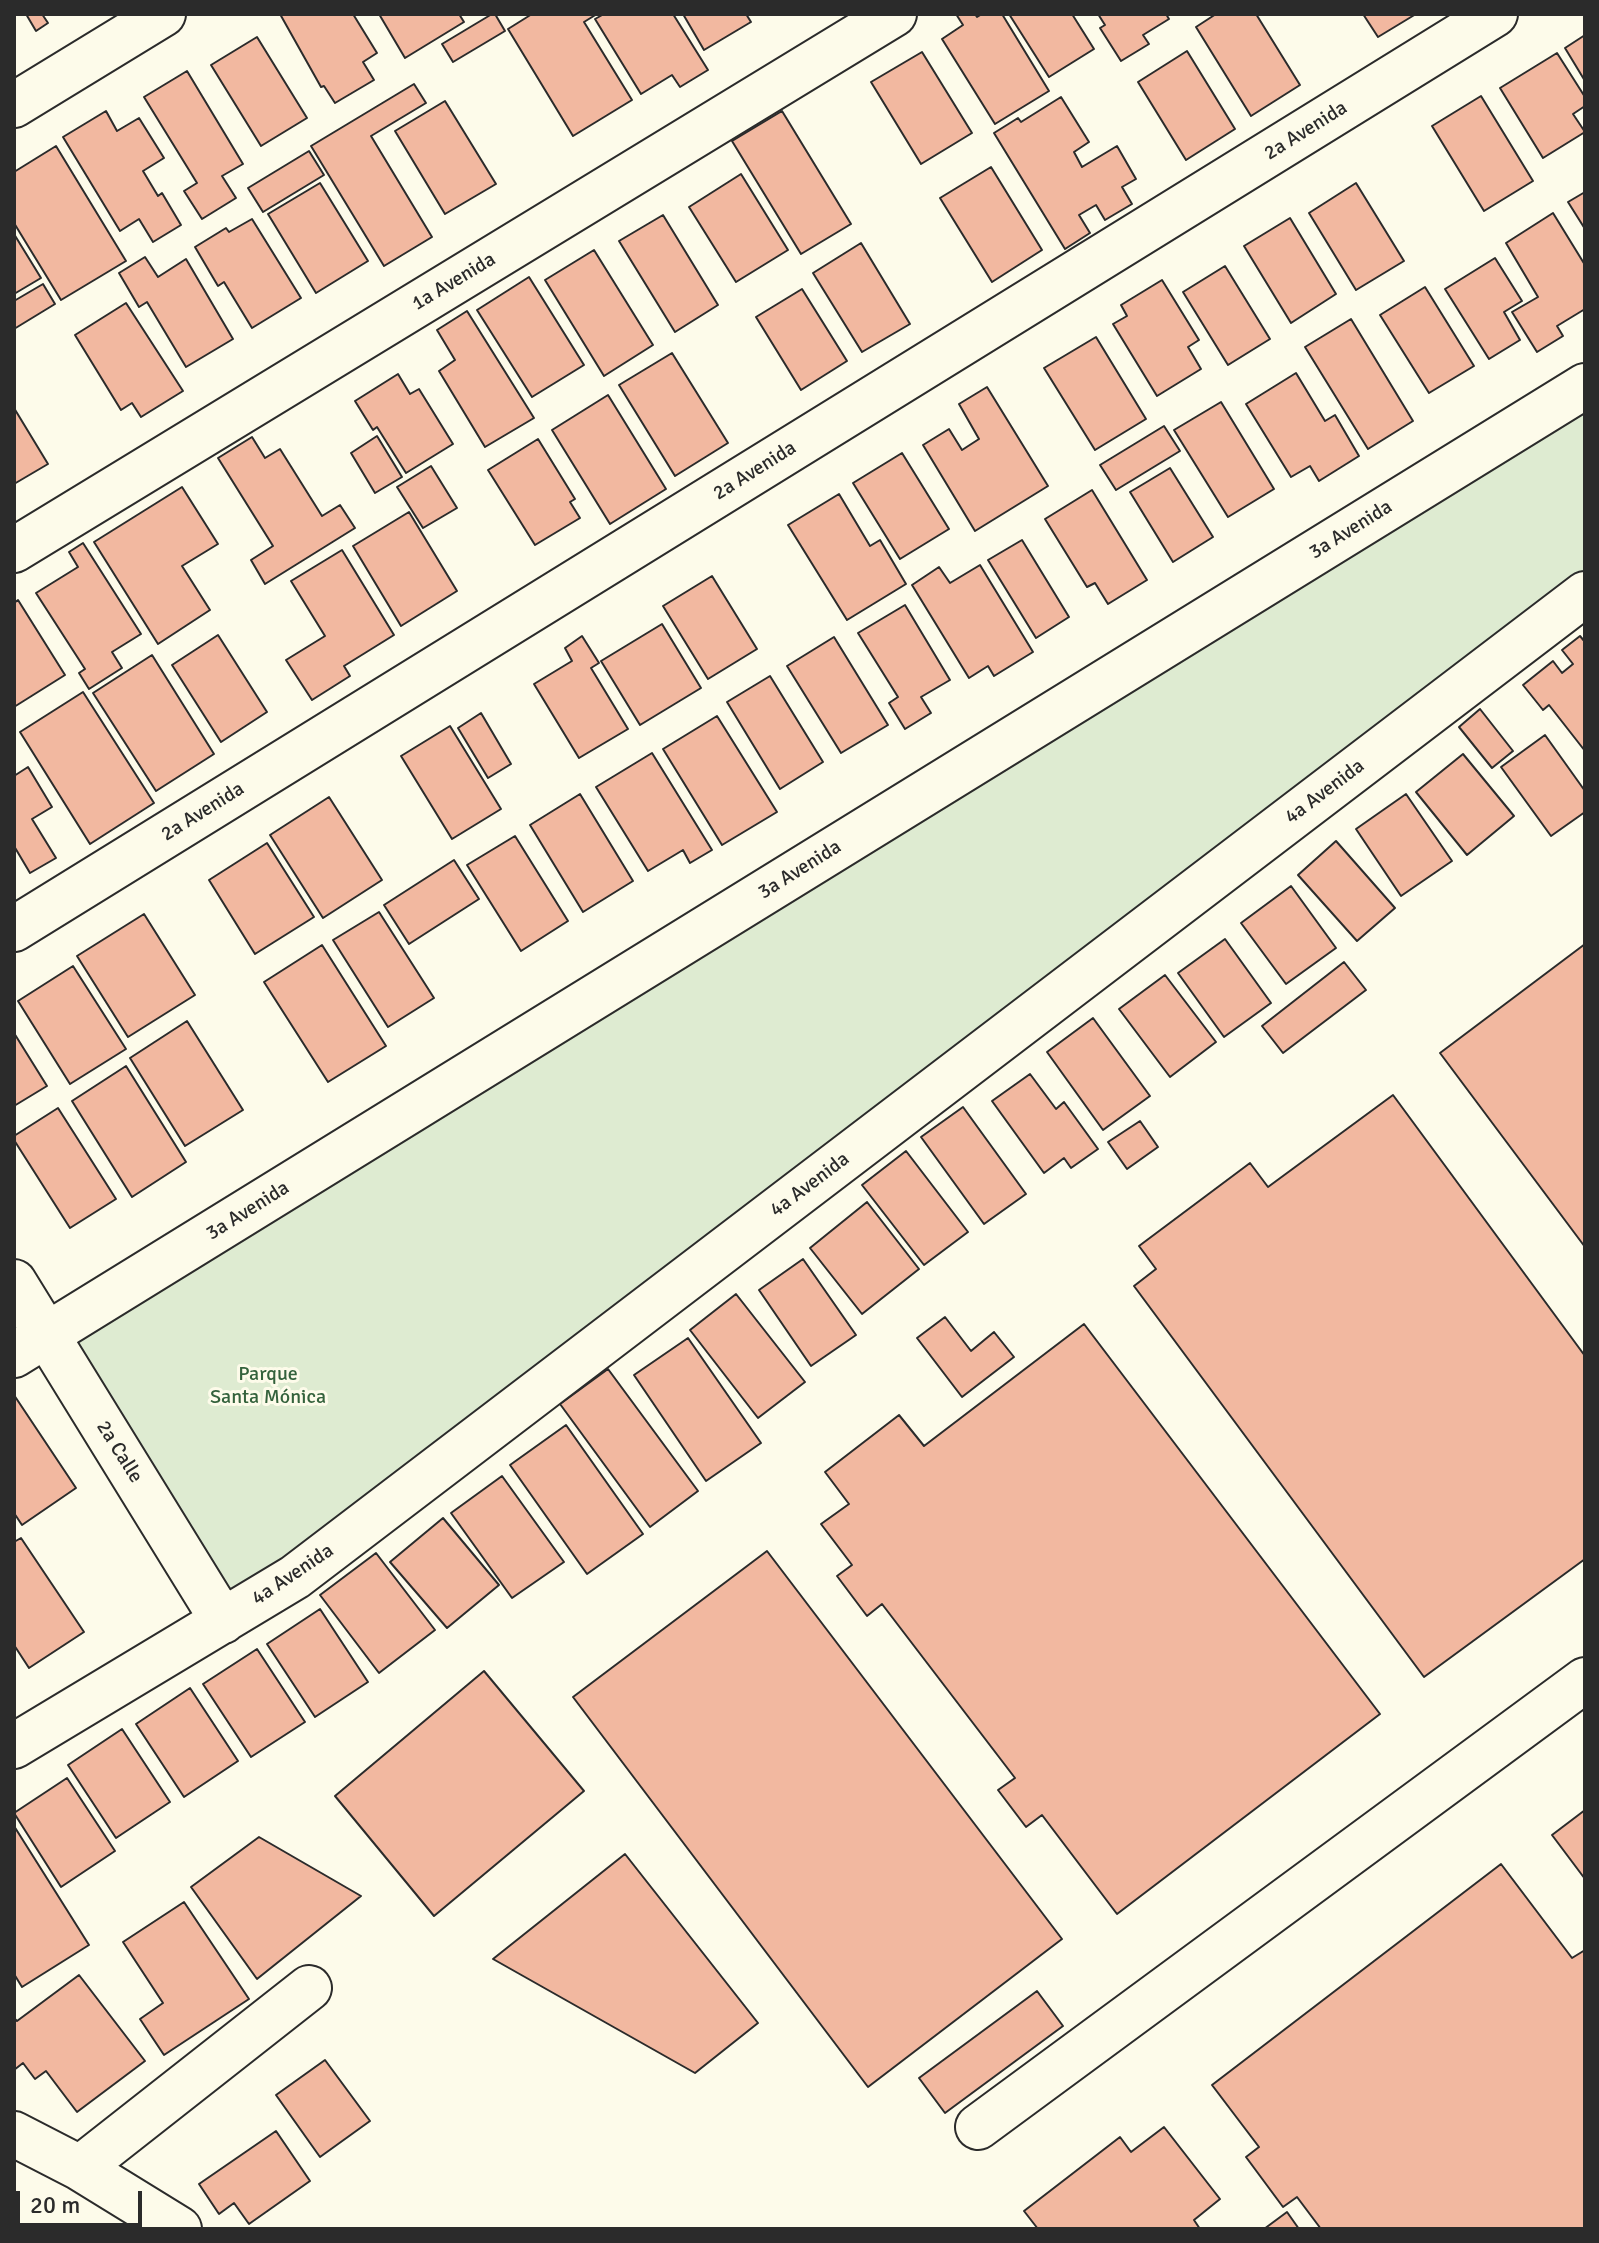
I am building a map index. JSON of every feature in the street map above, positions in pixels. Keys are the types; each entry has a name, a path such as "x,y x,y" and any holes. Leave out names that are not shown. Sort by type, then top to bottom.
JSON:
{"street":[{"path":"14,105 163,14"},
{"name":"1a Avenida","path":"14,550 894,14"},
{"name":"2a Avenida","path":"14,929 1495,14"},
{"name":"3a Avenida","path":"30,1345 1585,386"},
{"name":"4a Avenida","path":"14,1746 295,1577 1585,594"},
{"name":"2a Calle","path":"14,1282 30,1345 223,1621"},
{"path":"978,2127 1585,1680"},
{"path":"80,2168 309,1988"},
{"path":"14,2134 80,2168 179,2229"}],"green space":[{"name":"Parque Santa Mónica","path":"1585,386 1585,593 223,1621 47,1335"}],"building":[{"path":"26,14 42,14 48,23 36,31"},
{"path":"280,14 353,14 377,53 363,62 374,80 335,103 324,86 321,87"},
{"path":"379,14 459,14 464,22 405,58"},
{"path":"492,14 505,31 453,62 442,44"},
{"path":"532,14 597,14 584,22 632,100 573,136 508,29"},
{"path":"604,14 673,14 708,70 680,87 672,75 641,94 595,19"},
{"path":"683,14 746,14 751,22 704,50"},
{"path":"956,14 975,14 977,17 1002,14 1049,91 995,124 942,39 963,25"},
{"path":"1009,14 1072,14 1094,49 1049,77"},
{"path":"1098,14 1166,14 1169,19 1143,35 1149,44 1121,61 1100,28 1105,25"},
{"path":"1216,14 1256,14 1300,85 1251,116 1196,27"},
{"path":"1363,14 1416,14 1378,37"},
{"path":"1585,35 1585,81 1565,48"},
{"path":"257,37 307,118 261,146 211,65"},
{"path":"1187,51 1235,129 1186,160 1138,82"},
{"path":"922,52 972,133 921,164 871,82"},
{"path":"1557,53 1585,97 1585,106 1573,114 1585,132 1543,158 1500,88"},
{"path":"187,71 243,164 222,176 236,198 202,219 184,191 197,183 144,97"},
{"path":"414,84 426,103 371,136 432,237 384,266 311,146"},
{"path":"1481,96 1533,181 1484,211 1432,126"},
{"path":"1061,97 1089,142 1074,152 1082,167 1117,146 1136,179 1122,187 1132,204 1105,220 1096,205 1079,215 1090,233 1065,249 994,133 1018,118 1021,122"},
{"path":"445,101 496,184 445,214 395,131"},
{"path":"106,111 117,131 139,118 164,158 143,171 158,196 162,193 181,225 153,242 139,219 120,231 63,137"},
{"path":"782,111 851,224 801,254 732,141"},
{"path":"56,146 126,261 61,300 14,223 14,172"},
{"path":"309,151 324,175 263,212 248,188"},
{"path":"991,167 1042,250 992,282 940,198"},
{"path":"741,174 788,250 736,282 689,207"},
{"path":"320,183 368,261 316,293 268,214"},
{"path":"1356,183 1404,261 1356,290 1309,213"},
{"path":"1585,192 1585,229 1568,202"},
{"path":"1553,213 1585,265 1585,309 1557,326 1563,336 1537,352 1512,312 1538,297 1506,243"},
{"path":"663,215 718,305 675,332 619,241"},
{"path":"1290,218 1336,294 1291,323 1244,246"},
{"path":"252,219 301,298 252,328 224,282 218,286 195,247 226,228 229,232"},
{"path":"14,234 41,278 14,294"},
{"path":"861,243 910,324 862,352 813,273"},
{"path":"594,250 653,345 604,376 545,280"},
{"path":"145,257 158,277 186,259 233,339 186,367 147,302 139,307 119,273"},
{"path":"1495,258 1522,301 1504,312 1520,340 1489,359 1445,289"},
{"path":"1225,266 1270,339 1228,365 1183,292"},
{"path":"529,277 584,365 532,397 477,310"},
{"path":"1162,280 1199,340 1188,347 1201,369 1157,396 1113,324 1127,316 1121,305"},
{"path":"43,284 55,304 14,329 14,301"},
{"path":"1425,287 1474,366 1429,393 1380,315"},
{"path":"802,289 847,361 801,390 756,317"},
{"path":"126,303 183,391 141,417 132,403 121,410 75,335"},
{"path":"467,311 534,418 485,447 439,371 455,360 437,330"},
{"path":"1351,319 1413,421 1368,449 1305,347"},
{"path":"1096,337 1146,419 1095,450 1044,368"},
{"path":"672,353 728,443 675,476 619,385"},
{"path":"1296,373 1325,421 1335,415 1359,456 1319,481 1310,466 1291,477 1246,404"},
{"path":"398,374 410,394 419,389 453,444 406,473 377,427 373,430 355,401"},
{"path":"987,387 1048,486 975,531 923,445 949,429 962,450 979,439 959,404"},
{"path":"608,395 666,489 610,524 552,430"},
{"path":"1221,402 1274,489 1228,517 1174,430"},
{"path":"14,408 48,464 14,484"},
{"path":"1164,426 1180,451 1116,490 1100,465"},
{"path":"377,436 402,477 375,493 351,453"},
{"path":"252,437 265,458 280,449 322,516 340,505 355,528 265,584 251,560 273,546 218,458"},
{"path":"538,439 575,499 570,502 580,518 535,545 488,470"},
{"path":"902,453 949,529 900,559 853,483"},
{"path":"431,466 457,508 423,528 397,487"},
{"path":"1170,468 1213,537 1173,562 1130,492"},
{"path":"182,487 218,544 182,566 210,610 158,644 94,542"},
{"path":"1092,490 1147,580 1108,604 1095,583 1087,587 1045,519"},
{"path":"839,494 870,546 880,540 906,584 847,620 788,525"},
{"path":"409,512 457,591 401,626 353,546"},
{"path":"1022,540 1069,617 1036,638 988,560"},
{"path":"83,543 141,634 112,652 122,668 89,689 79,673 85,669 36,593 78,567 69,552"},
{"path":"342,550 394,635 344,666 350,676 312,700 286,660 325,636 291,581"},
{"path":"980,565 1033,652 994,676 988,666 969,678 912,585 939,567 950,583"},
{"path":"712,576 757,649 708,679 663,606"},
{"path":"18,600 65,675 14,707 14,603"},
{"path":"905,605 950,680 921,697 931,713 905,729 889,703 898,697 858,633"},
{"path":"662,624 701,688 640,725 601,661"},
{"path":"218,635 267,712 221,742 172,665"},
{"path":"582,636 599,663 591,668 628,729 579,758 534,684 572,661 565,648"},
{"path":"1580,636 1585,642 1585,751 1549,705 1543,710 1523,685 1553,661 1562,673 1573,664 1562,650"},
{"path":"834,637 888,725 841,753 787,666"},
{"path":"152,655 214,754 156,791 93,693"},
{"path":"770,676 823,762 780,789 727,702"},
{"path":"83,692 154,803 90,844 20,732"},
{"path":"1480,709 1513,751 1492,768 1459,727"},
{"path":"481,713 511,764 488,778 458,728"},
{"path":"717,716 777,812 722,845 663,749"},
{"path":"450,726 501,809 452,839 401,756"},
{"path":"1545,735 1585,791 1585,812 1551,836 1501,767"},
{"path":"652,753 712,850 690,863 683,850 648,871 596,787"},
{"path":"1463,754 1514,816 1467,855 1416,792"},
{"path":"28,767 52,807 32,819 56,858 30,873 14,846 14,776"},
{"path":"580,794 633,881 583,912 530,825"},
{"path":"1406,794 1452,861 1401,896 1356,829"},
{"path":"329,797 382,880 323,918 270,835"},
{"path":"515,836 568,921 521,951 467,865"},
{"path":"1336,841 1395,908 1357,941 1298,875"},
{"path":"267,843 314,917 255,954 209,880"},
{"path":"454,860 479,899 409,944 384,905"},
{"path":"1291,886 1336,948 1286,984 1241,923"},
{"path":"379,912 434,998 388,1027 333,940"},
{"path":"144,914 195,995 128,1037 77,956"},
{"path":"1225,939 1271,1003 1224,1037 1178,973"},
{"path":"1585,944 1585,1247 1440,1053"},
{"path":"322,945 386,1046 328,1082 264,982"},
{"path":"1344,962 1366,990 1283,1053 1262,1026"},
{"path":"73,966 126,1049 70,1084 18,1001"},
{"path":"1165,975 1216,1042 1170,1077 1119,1009"},
{"path":"1093,1018 1150,1096 1103,1130 1047,1052"},
{"path":"187,1021 243,1110 185,1146 130,1058"},
{"path":"14,1033 47,1086 14,1106"},
{"path":"126,1066 186,1162 132,1197 72,1101"},
{"path":"1030,1074 1056,1109 1064,1102 1098,1149 1071,1168 1064,1158 1044,1173 992,1101"},
{"path":"1393,1095 1585,1356 1585,1559 1424,1677 1134,1286 1156,1269 1139,1246 1250,1163 1268,1187"},
{"path":"963,1107 1026,1194 984,1224 921,1137"},
{"path":"58,1108 116,1199 70,1228 14,1140 14,1136"},
{"path":"1140,1121 1158,1147 1127,1169 1108,1142"},
{"path":"906,1151 968,1232 924,1265 862,1185"},
{"path":"867,1202 919,1269 862,1314 810,1248"},
{"path":"803,1259 856,1335 811,1366 759,1290"},
{"path":"736,1294 805,1382 758,1418 690,1330"},
{"path":"945,1317 971,1351 994,1332 1014,1357 962,1397 917,1338"},
{"path":"1084,1324 1380,1714 1117,1914 1042,1815 1026,1827 998,1790 1015,1778 882,1604 867,1616 837,1576 852,1565 821,1524 849,1504 825,1472 899,1415 924,1446"},
{"path":"688,1338 761,1443 706,1481 634,1375"},
{"path":"608,1369 698,1491 650,1527 560,1404"},
{"path":"14,1395 76,1488 22,1525 14,1513"},
{"path":"566,1425 643,1534 587,1574 510,1465"},
{"path":"502,1476 564,1562 512,1598 451,1513"},
{"path":"443,1518 499,1585 447,1628 390,1562"},
{"path":"21,1538 84,1632 29,1668 14,1645 14,1542"},
{"path":"767,1551 1062,1939 868,2087 573,1697"},
{"path":"376,1553 435,1630 379,1673 320,1595"},
{"path":"320,1609 368,1682 315,1717 267,1644"},
{"path":"257,1649 305,1722 251,1757 203,1684"},
{"path":"484,1671 584,1791 434,1916 335,1796"},
{"path":"190,1688 238,1761 184,1797 136,1724"},
{"path":"122,1729 170,1802 116,1838 68,1765"},
{"path":"67,1778 115,1851 61,1887 14,1813"},
{"path":"1585,1810 1585,1879 1552,1835"},
{"path":"14,1826 89,1945 22,1987 14,1974"},
{"path":"259,1837 361,1896 257,1979 191,1887"},
{"path":"625,1854 758,2023 695,2073 493,1959"},
{"path":"1501,1864 1572,1958 1585,1950 1585,2229 1321,2229 1297,2197 1283,2207 1246,2157 1259,2147 1212,2085"},
{"path":"184,1902 249,1999 164,2055 140,2019 163,2003 123,1942"},
{"path":"79,1975 145,2061 77,2112 46,2071 35,2079 23,2063 14,2070 14,2018 17,2021"},
{"path":"1037,1991 1063,2026 945,2113 919,2078"},
{"path":"325,2060 370,2121 320,2157 276,2095"},
{"path":"1164,2127 1220,2199 1194,2220 1200,2229 1038,2229 1024,2211 1120,2137 1131,2152"},
{"path":"276,2131 310,2181 249,2224 234,2203 219,2214 199,2184"},
{"path":"1287,2212 1299,2229 1264,2229"}]}
